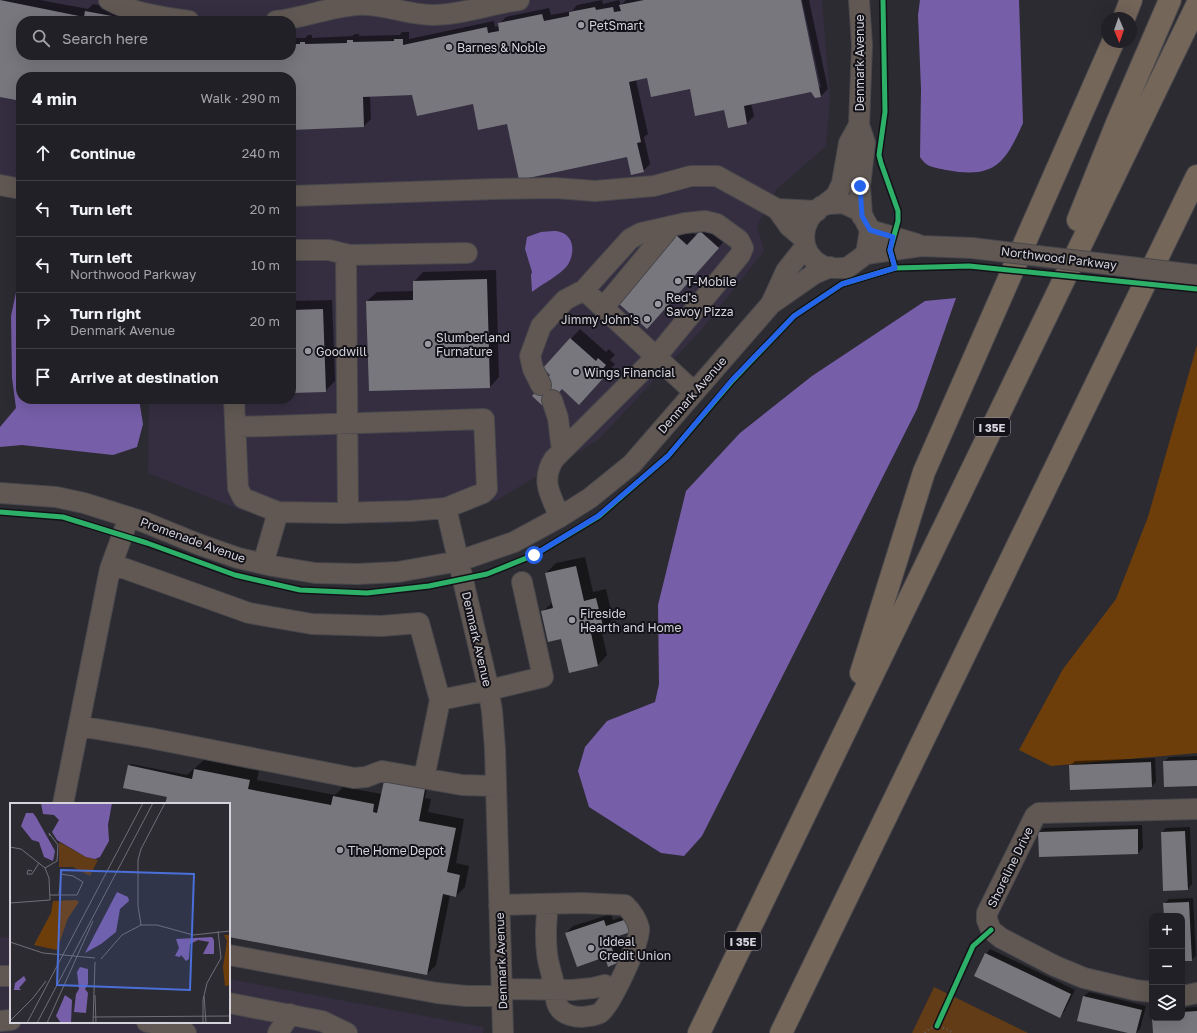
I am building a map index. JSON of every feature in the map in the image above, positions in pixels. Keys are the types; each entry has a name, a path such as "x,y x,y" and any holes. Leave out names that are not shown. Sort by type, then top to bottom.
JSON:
{"highway":[{"path":"1126,12 1131,0"},
{"path":"1008,395 1114,131 1170,0"},
{"name":"I 35E","path":"699,1033 1197,5"},
{"path":"839,743 924,472 1110,48"},
{"path":"781,1033 1197,176"},
{"path":"1170,231 1197,189"}],"street":[{"path":"109,0 146,13 162,16"},
{"path":"296,17 326,9 355,5 368,5 432,15 464,12 519,0"},
{"name":"Denmark Avenue","path":"859,0 862,45 859,125 864,143 860,186 866,223"},
{"name":"Denmark Avenue","path":"820,208 836,196 842,183 849,143 859,125"},
{"path":"296,196 555,188 595,191 654,186 692,176 717,176 777,209 789,226 805,243 810,255 824,267 848,268 866,254 866,223 860,211 843,203 820,208 777,209"},
{"path":"0,185 16,188"},
{"path":"805,243 808,220 820,208"},
{"path":"560,517 546,484 550,465 562,451 656,357 740,255 743,248 740,240 717,224 705,221 685,223 641,233 630,239 584,290 565,300 541,326 530,356 533,369 547,392 558,418 562,451"},
{"name":"Northwood Parkway","path":"866,223 921,246"},
{"path":"603,308 671,226"},
{"name":"Denmark Avenue","path":"771,304 786,271 805,243"},
{"name":"Northwood Parkway","path":"866,254 921,246 972,248 1197,275"},
{"path":"296,250 329,250 346,254 467,253"},
{"path":"346,254 348,513"},
{"name":"Denmark Avenue","path":"503,1033 494,729 489,690 459,561 514,542 560,517 590,498 632,464 771,304 814,274 830,267"},
{"path":"584,290 694,392"},
{"path":"234,404 235,427 238,488 244,498 278,512 348,513 446,508 483,493 488,489 484,419 235,427"},
{"name":"Promenade Avenue","path":"0,493 56,497 84,503 129,517 238,558 315,573 358,574 398,572 459,561"},
{"path":"446,508 459,561"},
{"path":"263,564 278,512"},
{"path":"64,803 78,726 112,564 129,517"},
{"path":"112,564 249,613 312,624 381,626 419,623 440,700 424,778"},
{"path":"440,700 543,677 522,582"},
{"path":"78,726 150,738 354,778 366,777 382,771 462,785 496,786"},
{"name":"Shoreline Drive","path":"1149,992 1135,990 1084,978 1055,966 1001,938 991,930 987,920 987,913 1034,816 1039,813 1197,809"},
{"path":"499,905 582,903 625,905 632,912 639,928 637,940 609,1003 600,1013 592,1016 580,1017 568,1015 560,1010 556,1002 555,989 547,954 546,921 548,904"},
{"path":"230,955 437,993 466,996 555,989 572,990 605,985"},
{"path":"1185,995 1197,993"},
{"path":"230,1003 322,1021 347,1033"},
{"path":"278,1033 290,1014"},
{"path":"0,1021 10,1020"},
{"path":"153,1023 181,1028 186,1033"}],"path":[{"path":"937,1026 940,1020"},
{"path":"926,1033 932,1027 937,1026 953,1033"}],"shaded area":[{"path":"0,0 822,0 830,97 826,146 776,190 757,226 764,251 702,329 598,440 497,500 388,524 243,511 148,473 149,404 296,404 296,72 16,72 16,195 0,193"},
{"path":"920,0 1019,0 1023,123 1010,149 996,165 987,170 962,172 946,170 928,165 920,157 921,89 918,15"},
{"path":"556,231 565,234 569,237 572,251 570,262 567,266 532,292 532,272 525,249 527,237 541,232"},
{"path":"16,292 16,404 140,404 143,424 137,447 113,455 22,445 0,447 0,427 16,408 12,378 11,316"},
{"path":"956,298 917,409 702,836 684,856 661,853 589,807 578,771 585,747 607,721 655,702 659,684 658,605 686,491 740,433 812,376 925,301"},
{"path":"1197,345 1197,753 1051,766 1019,750 1063,669 1116,599 1148,517"},
{"path":"0,937 10,938 10,1023 230,1023 230,979 483,1027 483,1033 0,1033"},
{"path":"934,987 1028,1033 912,1033"}],"building":[{"path":"0,0 79,16 16,16 16,60 296,60 296,44 300,44 300,42 305,42 305,44 347,43 347,40 353,40 353,42 394,41 394,39 403,39 403,45 487,27 488,33 499,31 498,23 542,14 544,21 569,16 569,12 595,7 596,10 613,7 614,12 621,11 619,5 644,0 801,0 821,97 815,98 811,92 744,106 747,124 728,128 724,110 695,116 690,89 651,97 647,78 629,82 641,142 637,143 644,172 631,175 627,157 519,180 507,124 478,130 473,104 417,116 412,95 363,97 364,127 296,130 296,72 16,72 16,100 0,97"},
{"path":"85,11 112,16 84,16"},
{"path":"700,231 719,248 647,329 617,302 676,235 687,245"},
{"name":"Slumberland Furnature","path":"487,279 490,388 369,391 366,301 413,300 413,281"},
{"name":"Goodwill","path":"323,309 326,392 296,393 296,310"},
{"name":"Wings Financial","path":"570,338 596,361 598,358 606,365 602,370 607,374 579,405 562,389 545,408 532,396 550,375 543,368"},
{"name":"Fireside Hearth and Home","path":"576,566 584,601 596,598 604,630 591,633 598,666 569,673 561,639 548,642 541,611 553,608 545,573"},
{"path":"1197,760 1197,786 1164,787 1163,761"},
{"path":"1151,762 1152,787 1070,790 1069,765"},
{"name":"The Home Depot","path":"128,765 192,779 194,769 250,780 248,789 331,805 333,796 374,804 373,812 377,813 384,781 425,789 419,821 456,828 447,872 460,875 456,897 443,894 427,975 230,937 230,803 165,803 167,797 123,788"},
{"path":"1138,829 1138,854 1039,857 1038,832"},
{"path":"1185,831 1188,890 1163,891 1161,832"},
{"path":"1189,902 1192,961 1185,961 1185,913 1164,913 1163,903"},
{"name":"Iddeal Credit Union","path":"630,918 634,931 609,939 617,963 608,967 605,957 577,967 565,933 604,920 606,926"},
{"path":"985,953 1071,994 1060,1018 974,976"},
{"path":"1083,996 1142,1010 1136,1033 1128,1033 1077,1021"},
{"path":"1197,1011 1197,1033 1153,1033 1152,1021 1185,1021 1185,1012"}],"cycle path":[{"path":"883,0 885,112 879,155 898,211 898,221 890,250 895,268"},
{"path":"0,512 63,517 147,543 235,575 300,590 367,593 429,586 487,574 534,555 599,516 668,456 733,380 794,316 842,284 895,268 969,266 1197,289"},
{"path":"937,1026 973,946 991,930"}],"place":[{"name":"PetSmart","path":"581,25"},
{"name":"Barnes & Noble","path":"449,47"},
{"name":"T-Mobile","path":"678,281"},
{"name":"Red's Savoy Pizza","path":"658,304"},
{"name":"Jimmy John's","path":"647,319"},
{"name":"Slumberland Furnature","path":"428,344"},
{"name":"Goodwill","path":"308,351"},
{"name":"Wings Financial","path":"576,372"},
{"name":"Fireside Hearth and Home","path":"572,620"},
{"name":"The Home Depot","path":"340,850"},
{"name":"Iddeal Credit Union","path":"591,948"}],"route":[{"path":"534,555 598,516 668,456 732,380 794,316 842,284 895,268 890,250 893,237 870,230 862,216 860,186"}]}
